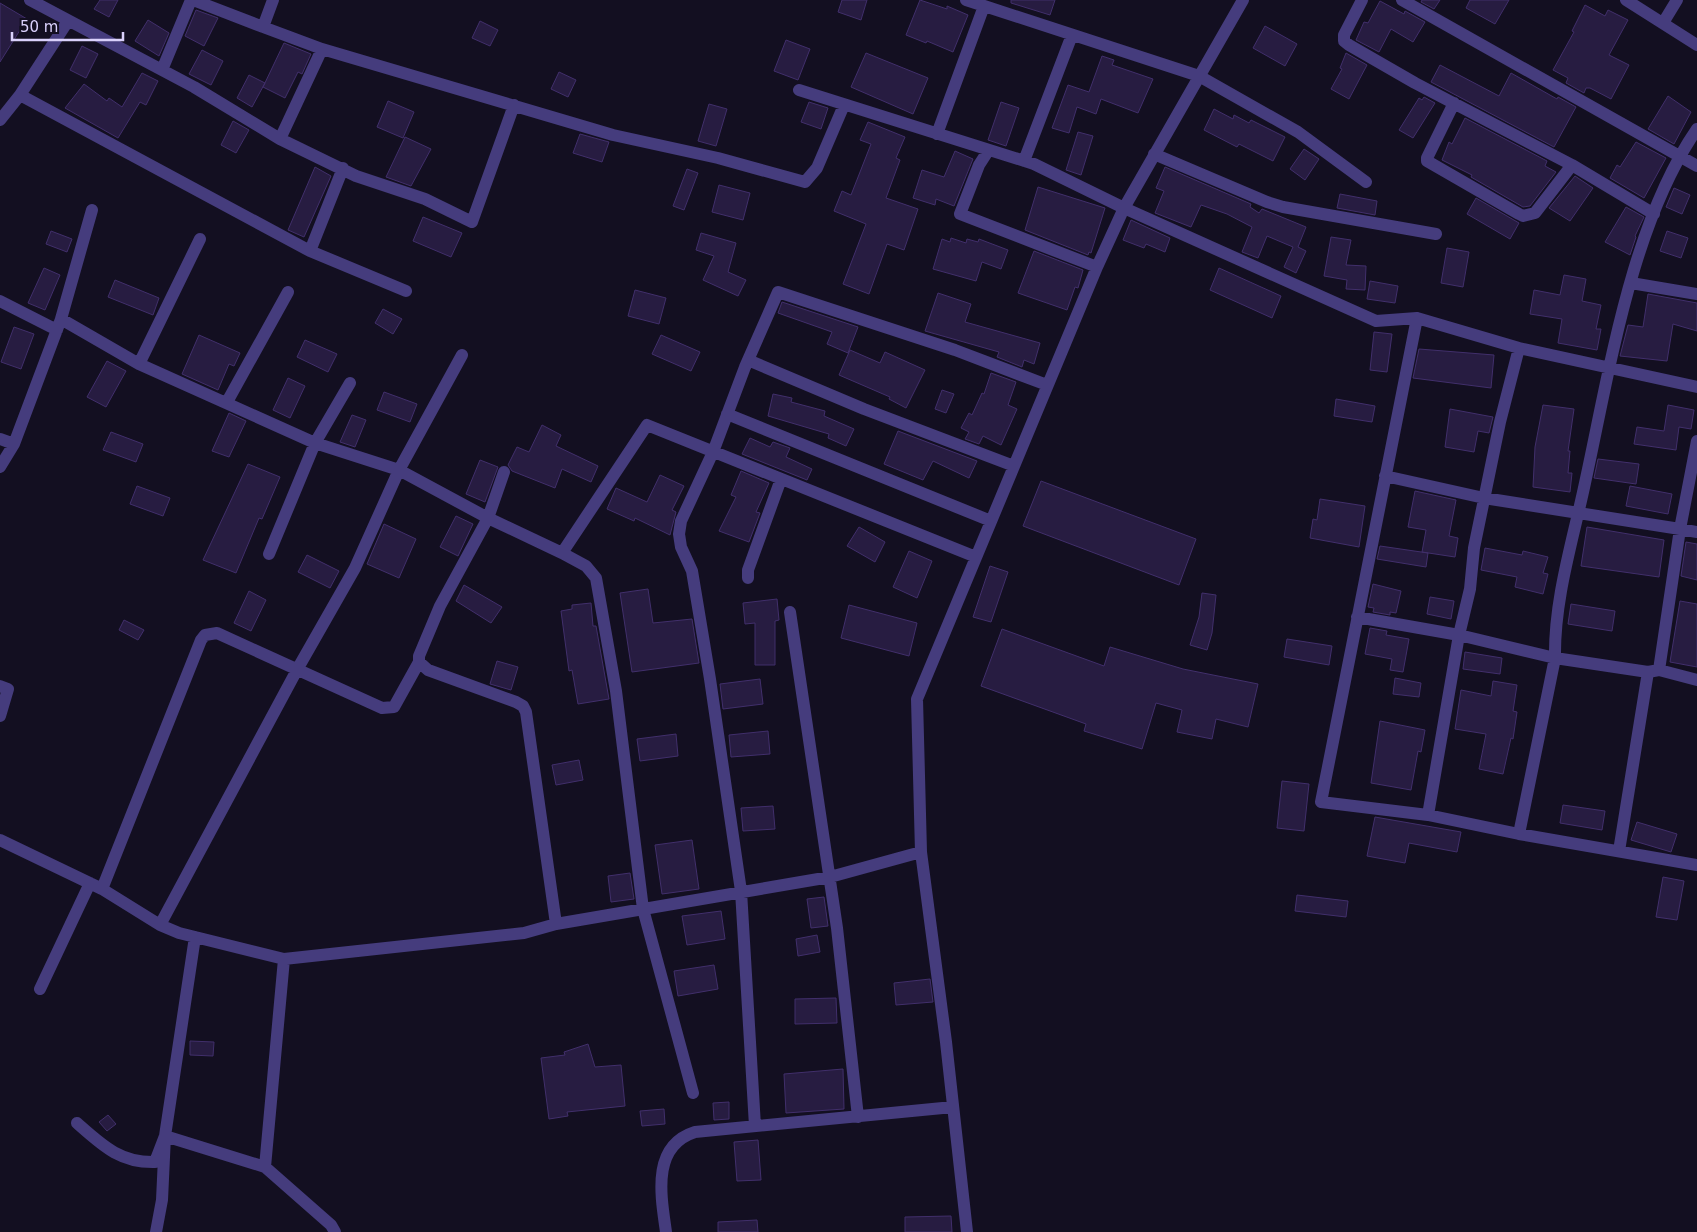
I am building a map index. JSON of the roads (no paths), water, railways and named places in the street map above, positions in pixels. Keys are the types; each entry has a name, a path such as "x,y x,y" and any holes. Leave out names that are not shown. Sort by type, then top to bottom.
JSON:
{"street":[{"path":"30,0 194,87 280,139 343,168 356,176 425,199 472,222 514,105"},
{"path":"162,70 192,0 322,49 614,135 718,158 805,182 817,168 844,104"},
{"path":"262,26 273,0"},
{"path":"966,0 1199,76 1298,132 1366,182"},
{"path":"967,1232 921,852 917,699 1097,267 1124,208 1243,0"},
{"path":"1362,0 1344,35 1344,41 1406,78 1572,165 1654,214"},
{"path":"1402,0 1697,166"},
{"path":"1626,0 1697,45"},
{"path":"1663,23 1677,0"},
{"path":"937,134 984,6"},
{"path":"0,120 20,95 68,21"},
{"path":"1024,162 1072,35"},
{"path":"280,139 322,49"},
{"path":"800,90 1024,162 1376,321 1417,318 1519,348 1697,387"},
{"path":"20,95 310,251 406,291"},
{"path":"1454,103 1426,158 1427,162 1519,214 1523,216 1535,213 1572,165"},
{"path":"1519,834 1555,658 1555,631 1577,513 1631,283 1640,249 1678,156 1697,129"},
{"path":"988,151 979,166 960,214 1097,267"},
{"path":"1154,154 1275,205 1436,234"},
{"path":"310,251 343,168"},
{"path":"0,467 14,444 59,324 92,210"},
{"path":"139,364 200,239"},
{"path":"1631,283 1697,294"},
{"path":"227,402 288,292"},
{"path":"755,1126 741,891 692,570 681,548 679,534 681,522 713,452 748,360 778,292 954,350 1048,385"},
{"path":"0,301 59,324 139,364 315,442 399,470 488,518 562,553 593,572 596,578 616,691 644,909 693,1093"},
{"path":"1417,318 1321,802 1428,815 1519,834 1697,865"},
{"path":"1428,815 1459,635 1470,589 1474,548 1500,422 1519,348"},
{"path":"160,925 298,668 355,568 399,470 462,355"},
{"path":"748,360 864,409 1014,466"},
{"path":"269,554 315,442 350,383"},
{"path":"728,414 991,520"},
{"path":"562,553 646,425 976,557"},
{"path":"0,439 14,444"},
{"path":"1619,851 1680,529 1694,473 1697,441"},
{"path":"504,472 488,518 440,606 419,656 420,662 428,670 523,706 526,712 556,924"},
{"path":"1386,476 1484,498 1697,532"},
{"path":"748,578 748,570 781,479"},
{"path":"790,612 830,877 858,1117"},
{"path":"1357,617 1459,635 1555,658 1654,671 1697,680"},
{"path":"40,989 96,886 205,635 217,633 298,668 382,708 388,709 394,707 420,662"},
{"path":"0,686 8,689 0,716"},
{"path":"0,840 96,886 160,925 195,938 284,960 524,933 556,924 830,877 921,852"},
{"path":"156,1232 162,1200 165,1136 195,938"},
{"path":"265,1167 284,960"},
{"path":"666,1232 662,1202 663,1170 667,1156 675,1142 684,1136 695,1132 953,1107"},
{"path":"78,1123 106,1149 137,1162 155,1162 165,1136"},
{"path":"165,1136 265,1167 331,1225 335,1232"}]}
